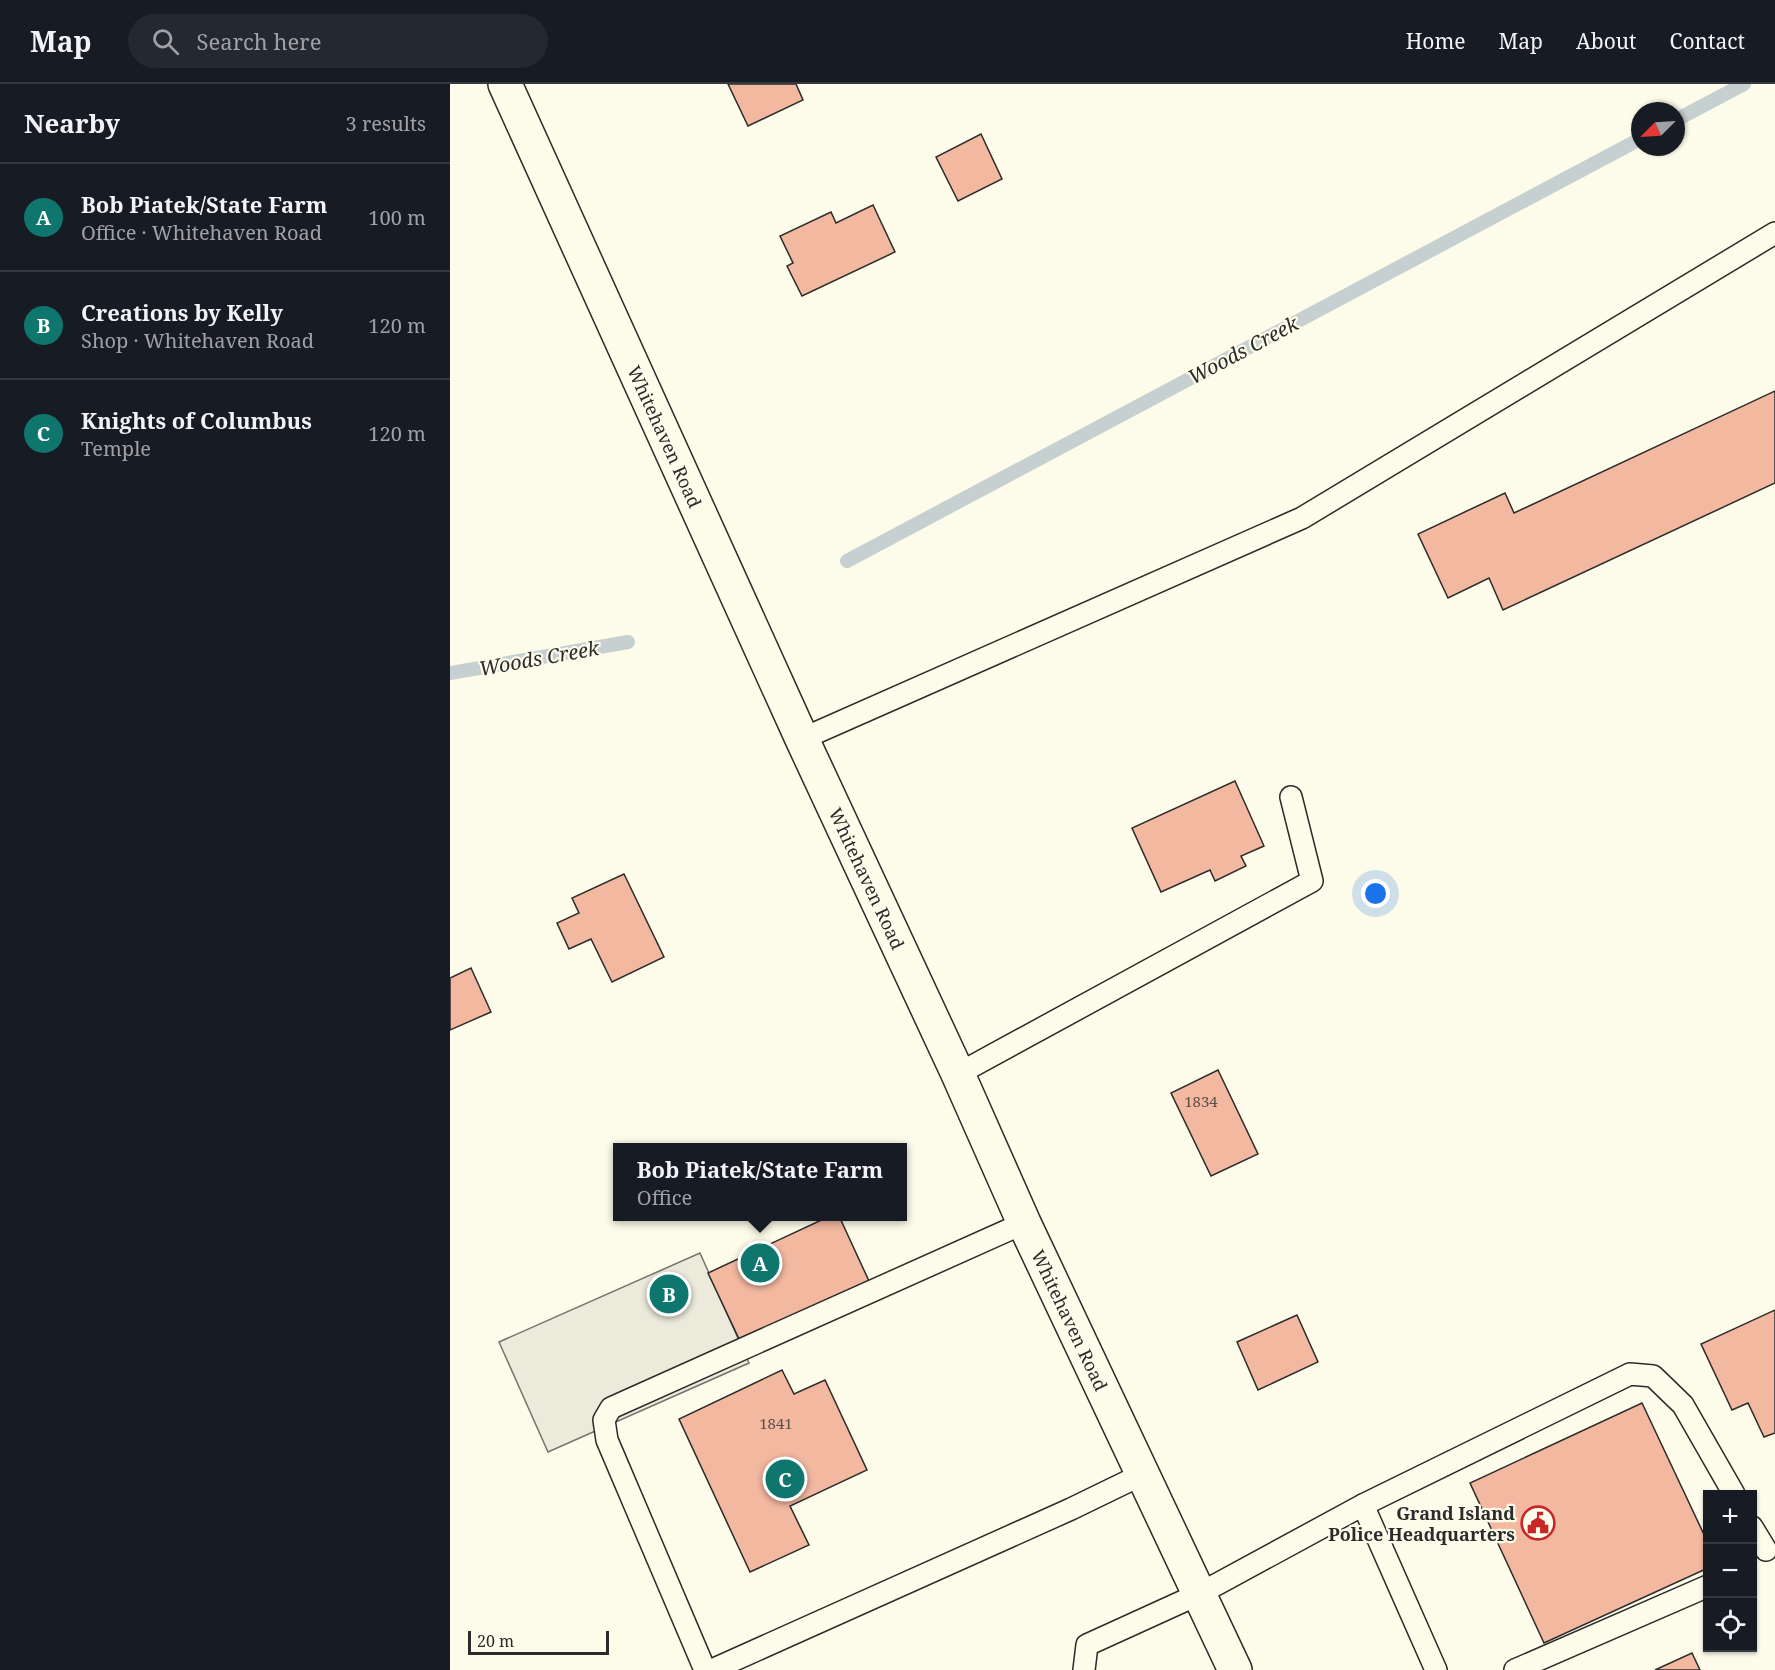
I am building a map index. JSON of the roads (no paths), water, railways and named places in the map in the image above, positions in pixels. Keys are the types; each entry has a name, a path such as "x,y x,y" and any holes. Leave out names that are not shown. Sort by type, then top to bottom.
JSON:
{"street":[{"name":"Whitehaven Road","path":"505,84 1024,1223 1235,1670"}],"lane":[{"path":"802,739 1302,518 1775,233"},
{"path":"958,1074 1312,881 1291,797"},
{"path":"705,1670 607,1440 604,1420 611,1408 1024,1223"},
{"path":"1084,1670 1087,1645 1199,1594 1363,1505 1629,1374 1653,1376 1683,1405 1732,1490"},
{"path":"712,1670 1060,1514 1143,1474"},
{"path":"1363,1505 1436,1670"},
{"path":"1757,1537 1764,1551"},
{"path":"1515,1670 1703,1588"}],"waterway":[{"name":"Woods Creek","path":"1685,115 1744,84"},
{"name":"Woods Creek","path":"847,561 1631,144"},
{"name":"Woods Creek","path":"450,673 628,642"}],"place":[{"name":"Bob Piatek/State Farm","path":"760,1263"},
{"name":"Creations by Kelly","path":"669,1294"},
{"name":"Knights of Columbus","path":"785,1479"},
{"name":"Grand Island Police Headquarters","path":"1538,1523"}]}
